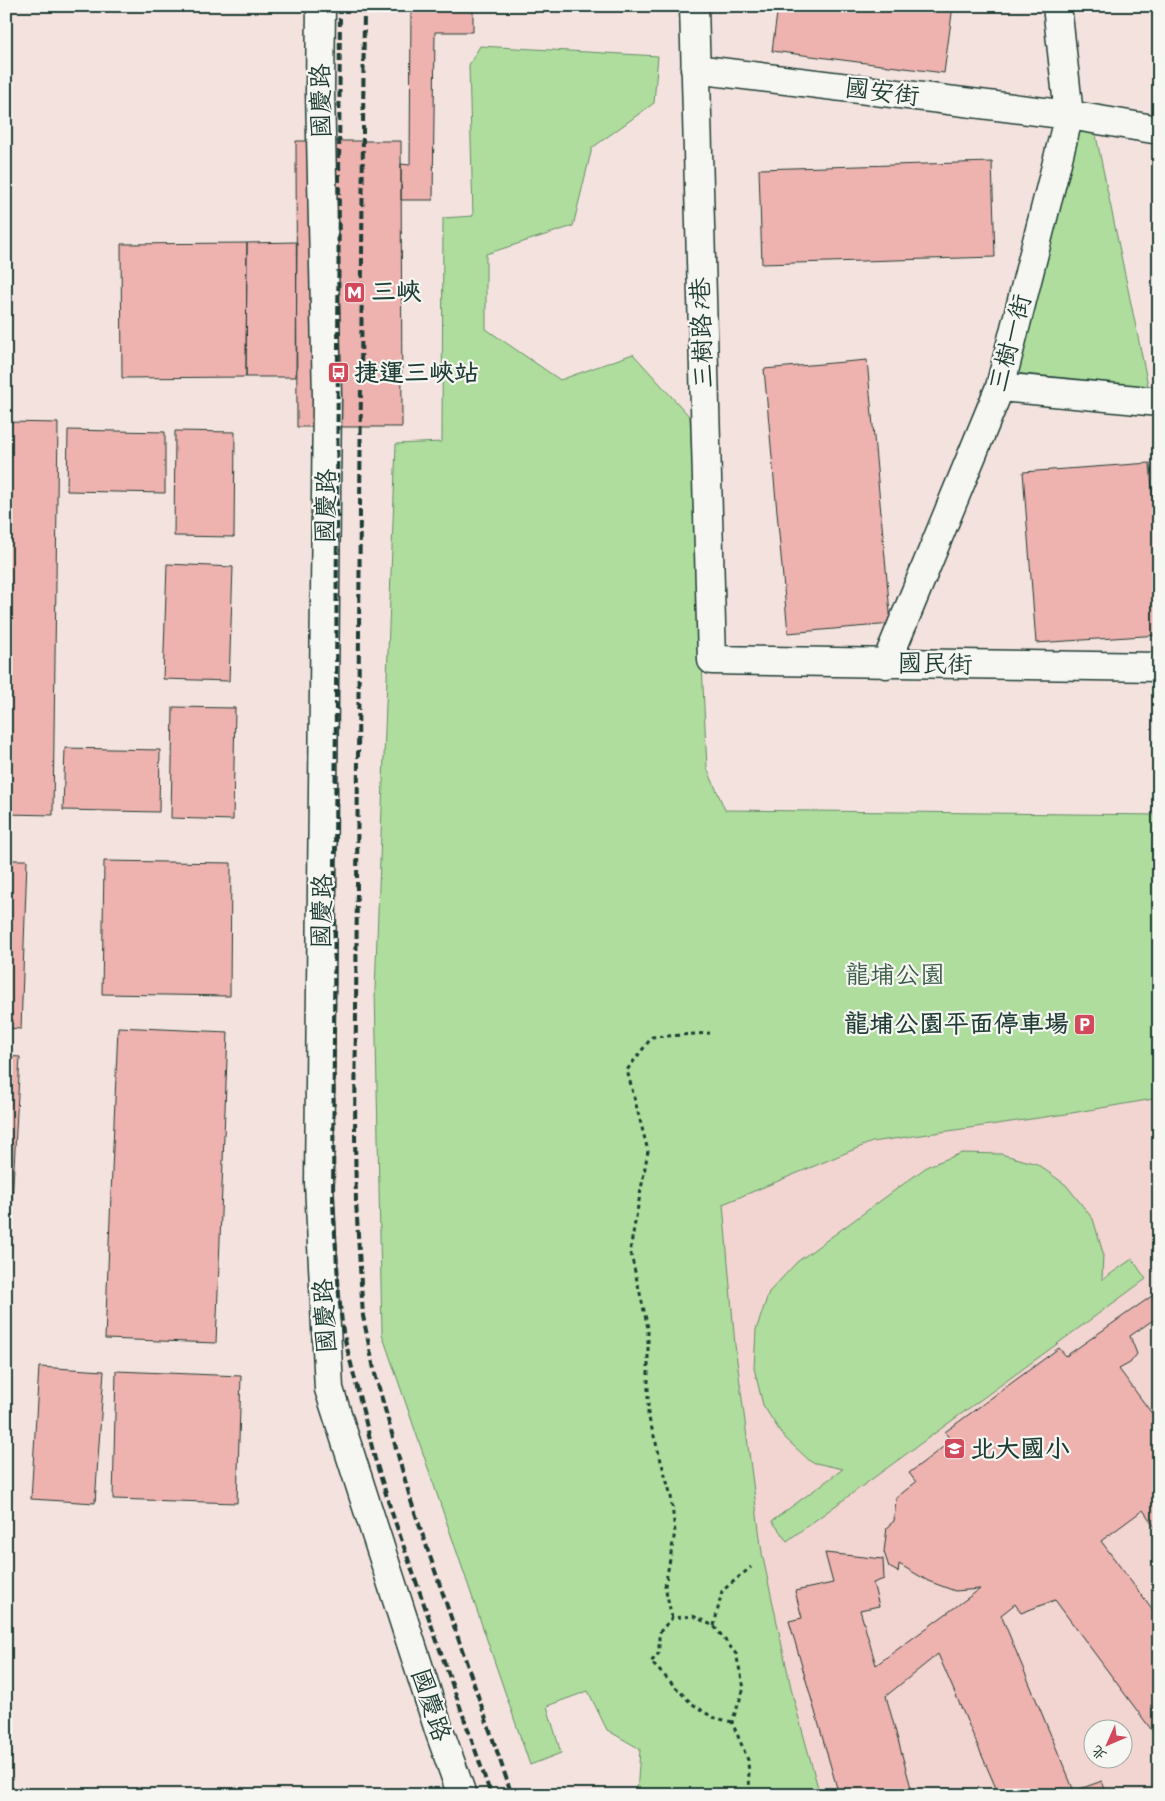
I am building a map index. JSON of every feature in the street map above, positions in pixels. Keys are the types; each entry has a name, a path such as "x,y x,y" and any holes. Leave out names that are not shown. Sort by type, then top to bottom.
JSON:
{"street":[{"name":"國慶路","path":"321,6 320,90 327,407 319,1183 329,1389 436,1721 462,1795"},
{"name":"三樹路7巷","path":"694,6 712,660"},
{"name":"三樹一街","path":"886,664 1000,387 1069,114 1057,6"},
{"name":"國安街","path":"695,70 1069,114 1159,130"},
{"path":"1000,387 1159,402"},
{"name":"國民街","path":"712,660 1159,668"}],"path":[{"path":"672,1618 665,1586 675,1532 671,1496 648,1415 648,1328 630,1250 648,1151 627,1070 652,1038 710,1033"},
{"path":"714,1626 722,1590 751,1566"},
{"path":"732,1722 712,1717 692,1703 651,1662 659,1653 659,1633 672,1618 693,1616 714,1626 736,1654 744,1688 732,1722 748,1760 750,1795"}],"shaded area":[{"name":"北大國小","path":"1159,1098 1159,1795 820,1795 793,1697 762,1553 735,1345 722,1204 872,1142 1066,1114"}],"green space":[{"name":"龍埔公園","path":"480,46 658,56 654,103 592,148 573,226 486,254 486,329 560,380 633,354 690,417 707,768 725,810 1159,815 1159,1098 1066,1114 872,1142 723,1204 735,1345 762,1553 793,1697 820,1795 637,1795 640,1749 607,1730 588,1691 547,1706 561,1753 530,1765 382,1334 375,990 396,444 442,442 443,218 473,216 469,65"},
{"path":"1073,124 1094,126 1149,390 1015,376"},
{"path":"962,1153 1001,1154 1037,1164 1066,1185 1093,1219 1103,1253 1102,1280 1132,1259 1146,1279 787,1541 772,1521 843,1469 811,1462 783,1436 763,1405 754,1368 756,1330 769,1292 797,1262 928,1166"}],"building":[{"path":"411,6 473,6 473,32 435,32 433,200 401,200 401,164 410,165"},
{"path":"778,6 953,6 944,73 772,51"},
{"path":"296,141 401,141 402,427 297,427"},
{"path":"992,162 995,257 762,264 759,169"},
{"path":"297,242 296,377 246,377 247,243"},
{"path":"247,243 246,377 122,378 121,244"},
{"path":"867,360 891,624 788,633 764,369"},
{"path":"6,422 58,423 53,815 6,814"},
{"path":"68,430 165,432 165,493 67,491"},
{"path":"175,431 235,432 234,537 174,536"},
{"path":"1150,463 1159,578 1159,635 1036,643 1023,472"},
{"path":"167,564 233,567 229,681 163,679"},
{"path":"173,707 235,708 233,820 171,818"},
{"path":"65,748 160,750 159,812 63,810"},
{"path":"6,860 27,860 21,1029 6,1028"},
{"path":"104,861 231,863 230,996 102,994"},
{"path":"118,1027 228,1032 216,1343 105,1339"},
{"path":"6,1056 20,1057 6,1314"},
{"path":"1159,1291 1159,1316 1130,1336 1137,1354 1130,1363 1119,1369 1159,1423 1159,1533 1143,1510 1101,1541 1159,1619 1159,1740 1055,1600 1021,1613 1015,1604 1001,1615 1074,1791 1102,1781 1107,1795 999,1795 938,1654 886,1696 913,1795 839,1795 789,1621 802,1618 795,1591 833,1583 825,1553 883,1559 884,1579 873,1583 879,1606 860,1610 876,1665 980,1589 955,1591 928,1581 899,1564 898,1572 889,1567 884,1552 887,1527 894,1521 896,1498 916,1482 909,1473 951,1441 945,1432 1059,1348 1066,1356"},
{"path":"39,1367 104,1371 95,1503 31,1499"},
{"path":"116,1371 241,1376 237,1503 113,1499"}],"railway":[{"path":"340,6 333,1204 339,1295 343,1332 375,1459 392,1513 491,1795"},
{"path":"364,6 355,1134 356,1202 363,1316 375,1374 411,1501 512,1795"}],"place":[{"name":"三峽","path":"355,292"},
{"name":"捷運三峽站","path":"338,373"},
{"name":"龍埔公園平面停車場","path":"1085,1024"},
{"name":"北大國小","path":"954,1449"}]}
